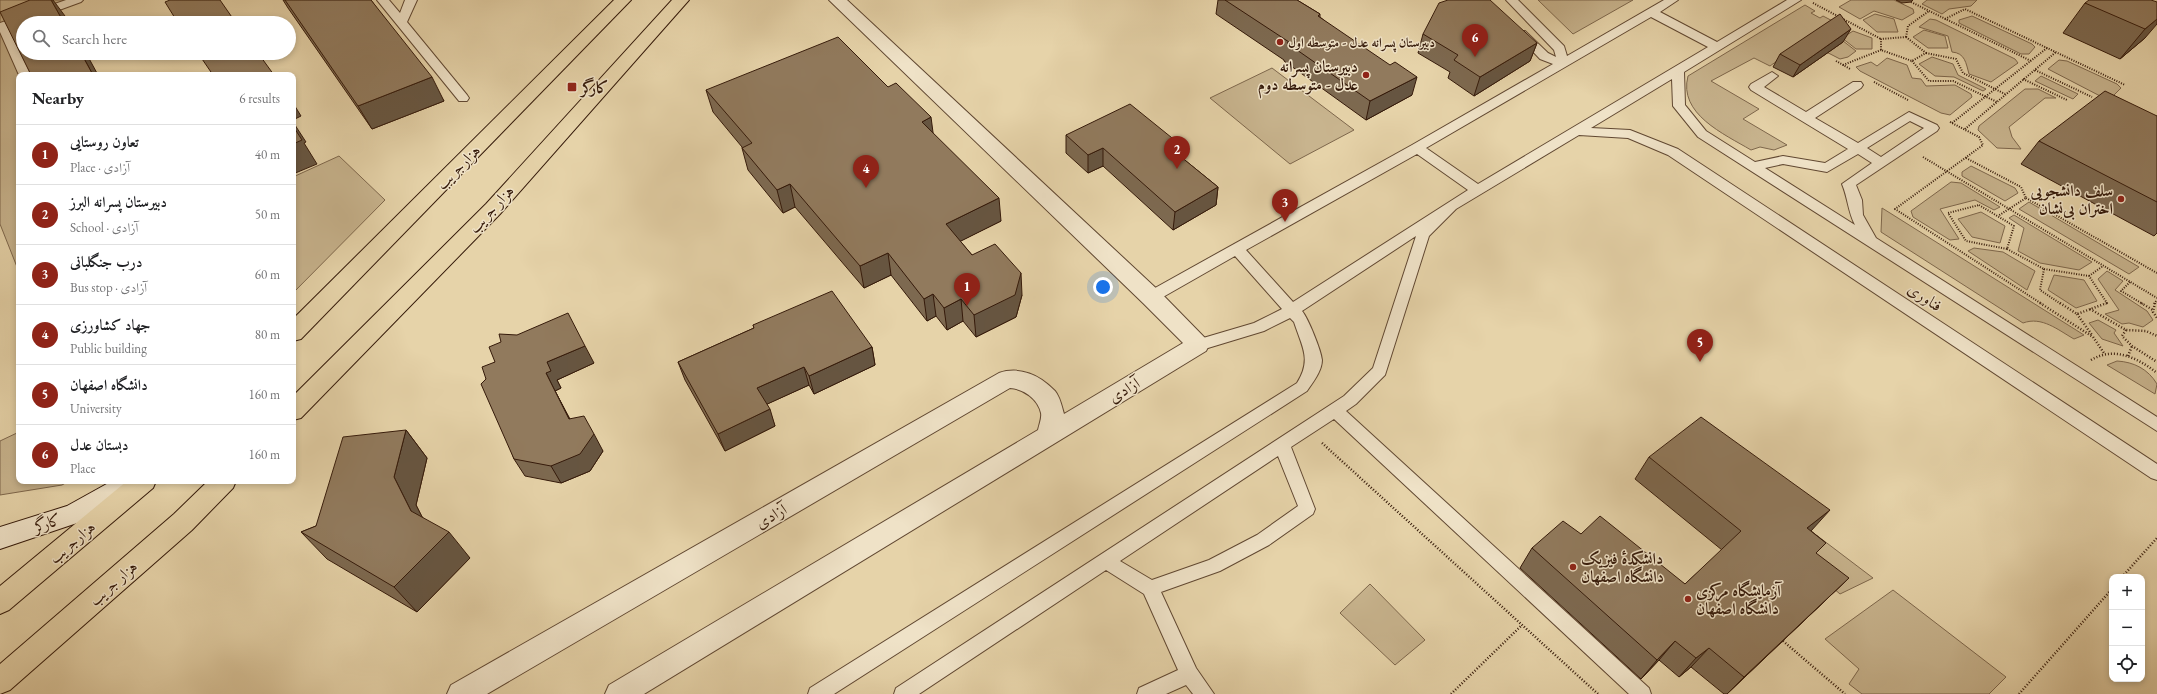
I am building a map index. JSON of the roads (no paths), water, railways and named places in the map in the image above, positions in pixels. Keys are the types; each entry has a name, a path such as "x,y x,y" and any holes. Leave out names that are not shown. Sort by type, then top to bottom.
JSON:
{"main road":[{"name":"هزارجریب","path":"296,330 623,0"},
{"name":"هزار جریب","path":"296,408 493,208 681,0"},
{"name":"هزارجریب","path":"0,602 140,484"},
{"name":"هزار جریب","path":"0,681 183,522 221,484"}],"street":[{"path":"836,0 1198,344"},
{"name":"آزادی","path":"619,694 1198,344"},
{"name":"آزادی","path":"461,694 1007,379 1025,380 1047,398 1053,415 1049,435"},
{"name":"کارگر","path":"0,538 74,514 129,484"}],"lane":[{"path":"31,16 77,0"},
{"path":"383,0 463,98"},
{"path":"402,23 411,0"},
{"path":"1512,0 1560,49 1563,64"},
{"path":"1150,297 1417,148 1672,0"},
{"path":"1198,344 1258,327 1292,310 1452,206 1795,0"},
{"path":"1651,12 1718,46"},
{"path":"16,21 3,26 16,55"},
{"path":"1510,22 1544,56 1563,64"},
{"path":"18,60 24,72"},
{"name":"فناوری","path":"1678,70 1679,106 1702,134 2157,425"},
{"path":"1772,76 1755,87 1880,162"},
{"path":"1806,118 1857,85"},
{"path":"1754,167 1773,161 1783,160 1827,168 1909,116 1933,128 1849,184 1855,200 1856,215 1871,242"},
{"name":"فناوری","path":"1576,131 1630,134 1673,152 2157,473"},
{"path":"1883,132 1905,146"},
{"path":"1417,148 1478,190"},
{"path":"904,694 1350,400 1380,371 1423,234 1452,206"},
{"path":"817,694 1302,387 1311,373 1314,360 1301,320 1236,249"},
{"path":"1335,410 1642,694"},
{"path":"1150,588 1214,566 1263,540 1307,509 1282,445"},
{"path":"1106,561 1150,588 1189,674 1205,694"},
{"path":"1146,694 1189,674"}],"place":[{"name":"دبیرستان پسرانه عدل - متوسطه اول","path":"1280,42"},
{"name":"دبستان عدل","path":"1475,57"},
{"name":"دبیرستان پسرانه عدل - متوسطه دوم","path":"1366,75"},
{"name":"کارگر","path":"572,87"},
{"name":"دبیرستان پسرانه البرز","path":"1177,169"},
{"name":"جهاد کشاورزی","path":"866,188"},
{"name":"سلف دانشجویی اختران بی‌نشان","path":"2121,199"},
{"name":"درب جنگلبانی","path":"1285,222"},
{"name":"تعاون روستایی","path":"967,306"},
{"name":"دانشگاه اصفهان","path":"1700,362"},
{"name":"دانشکدهٔ فیزیک دانشگاه اصفهان","path":"1573,567"},
{"name":"آزمایشگاه مرکزی دانشگاه اصفهان","path":"1688,599"}]}
